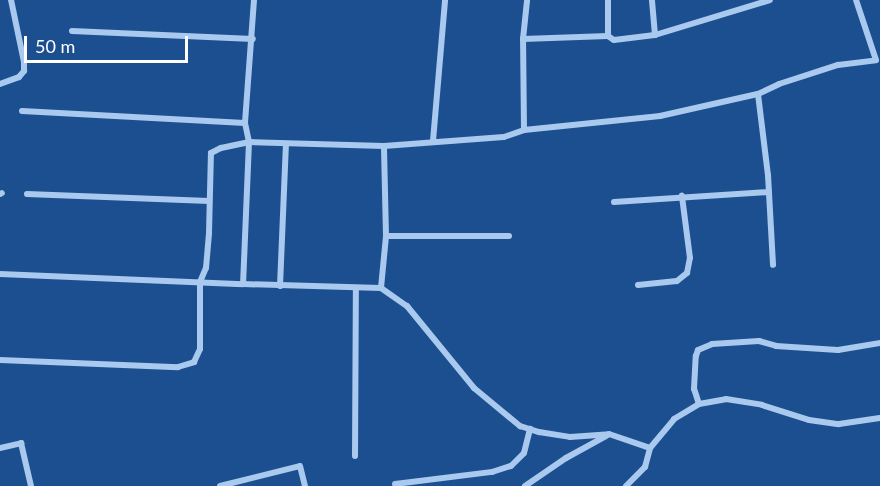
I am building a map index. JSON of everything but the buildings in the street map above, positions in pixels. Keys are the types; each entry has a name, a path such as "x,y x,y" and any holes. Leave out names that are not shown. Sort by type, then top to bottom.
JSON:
{"street":[{"path":"0,84 19,77 24,71 11,0"},
{"path":"243,284 249,142 245,123 253,39 254,0"},
{"path":"434,141 445,0"},
{"path":"524,130 524,39 527,0"},
{"path":"608,0 608,36"},
{"path":"652,0 655,35"},
{"path":"524,39 608,36 614,40 655,35 770,0"},
{"path":"0,360 188,366 195,362 200,349 200,282 206,267 211,153 220,148 249,142 285,145 384,146 504,137 524,130 660,116 758,94 779,84 838,65 878,61 856,0"},
{"path":"72,31 253,39"},
{"path":"758,94 769,192 773,265"},
{"path":"22,111 245,123"},
{"path":"280,286 285,145"},
{"path":"381,288 386,236 384,146"},
{"path":"614,202 769,192"},
{"path":"27,194 209,201"},
{"path":"638,285 677,281 687,273 690,258 682,196"},
{"path":"386,236 509,236"},
{"path":"0,274 356,289 381,288 407,306 474,388 520,426 570,437 609,434 650,448"},
{"path":"356,289 356,456"},
{"path":"699,404 694,389 696,356 698,350 712,344 759,341 776,346 838,350 880,343"},
{"path":"626,486 645,467 650,448 674,419 699,404 726,399 762,405 809,420 839,424 880,418"},
{"path":"395,484 492,472 511,466 524,453 530,429"},
{"path":"525,486 566,458 609,434"},
{"path":"0,448 21,443 31,486"},
{"path":"222,486 300,466 305,486"}]}
